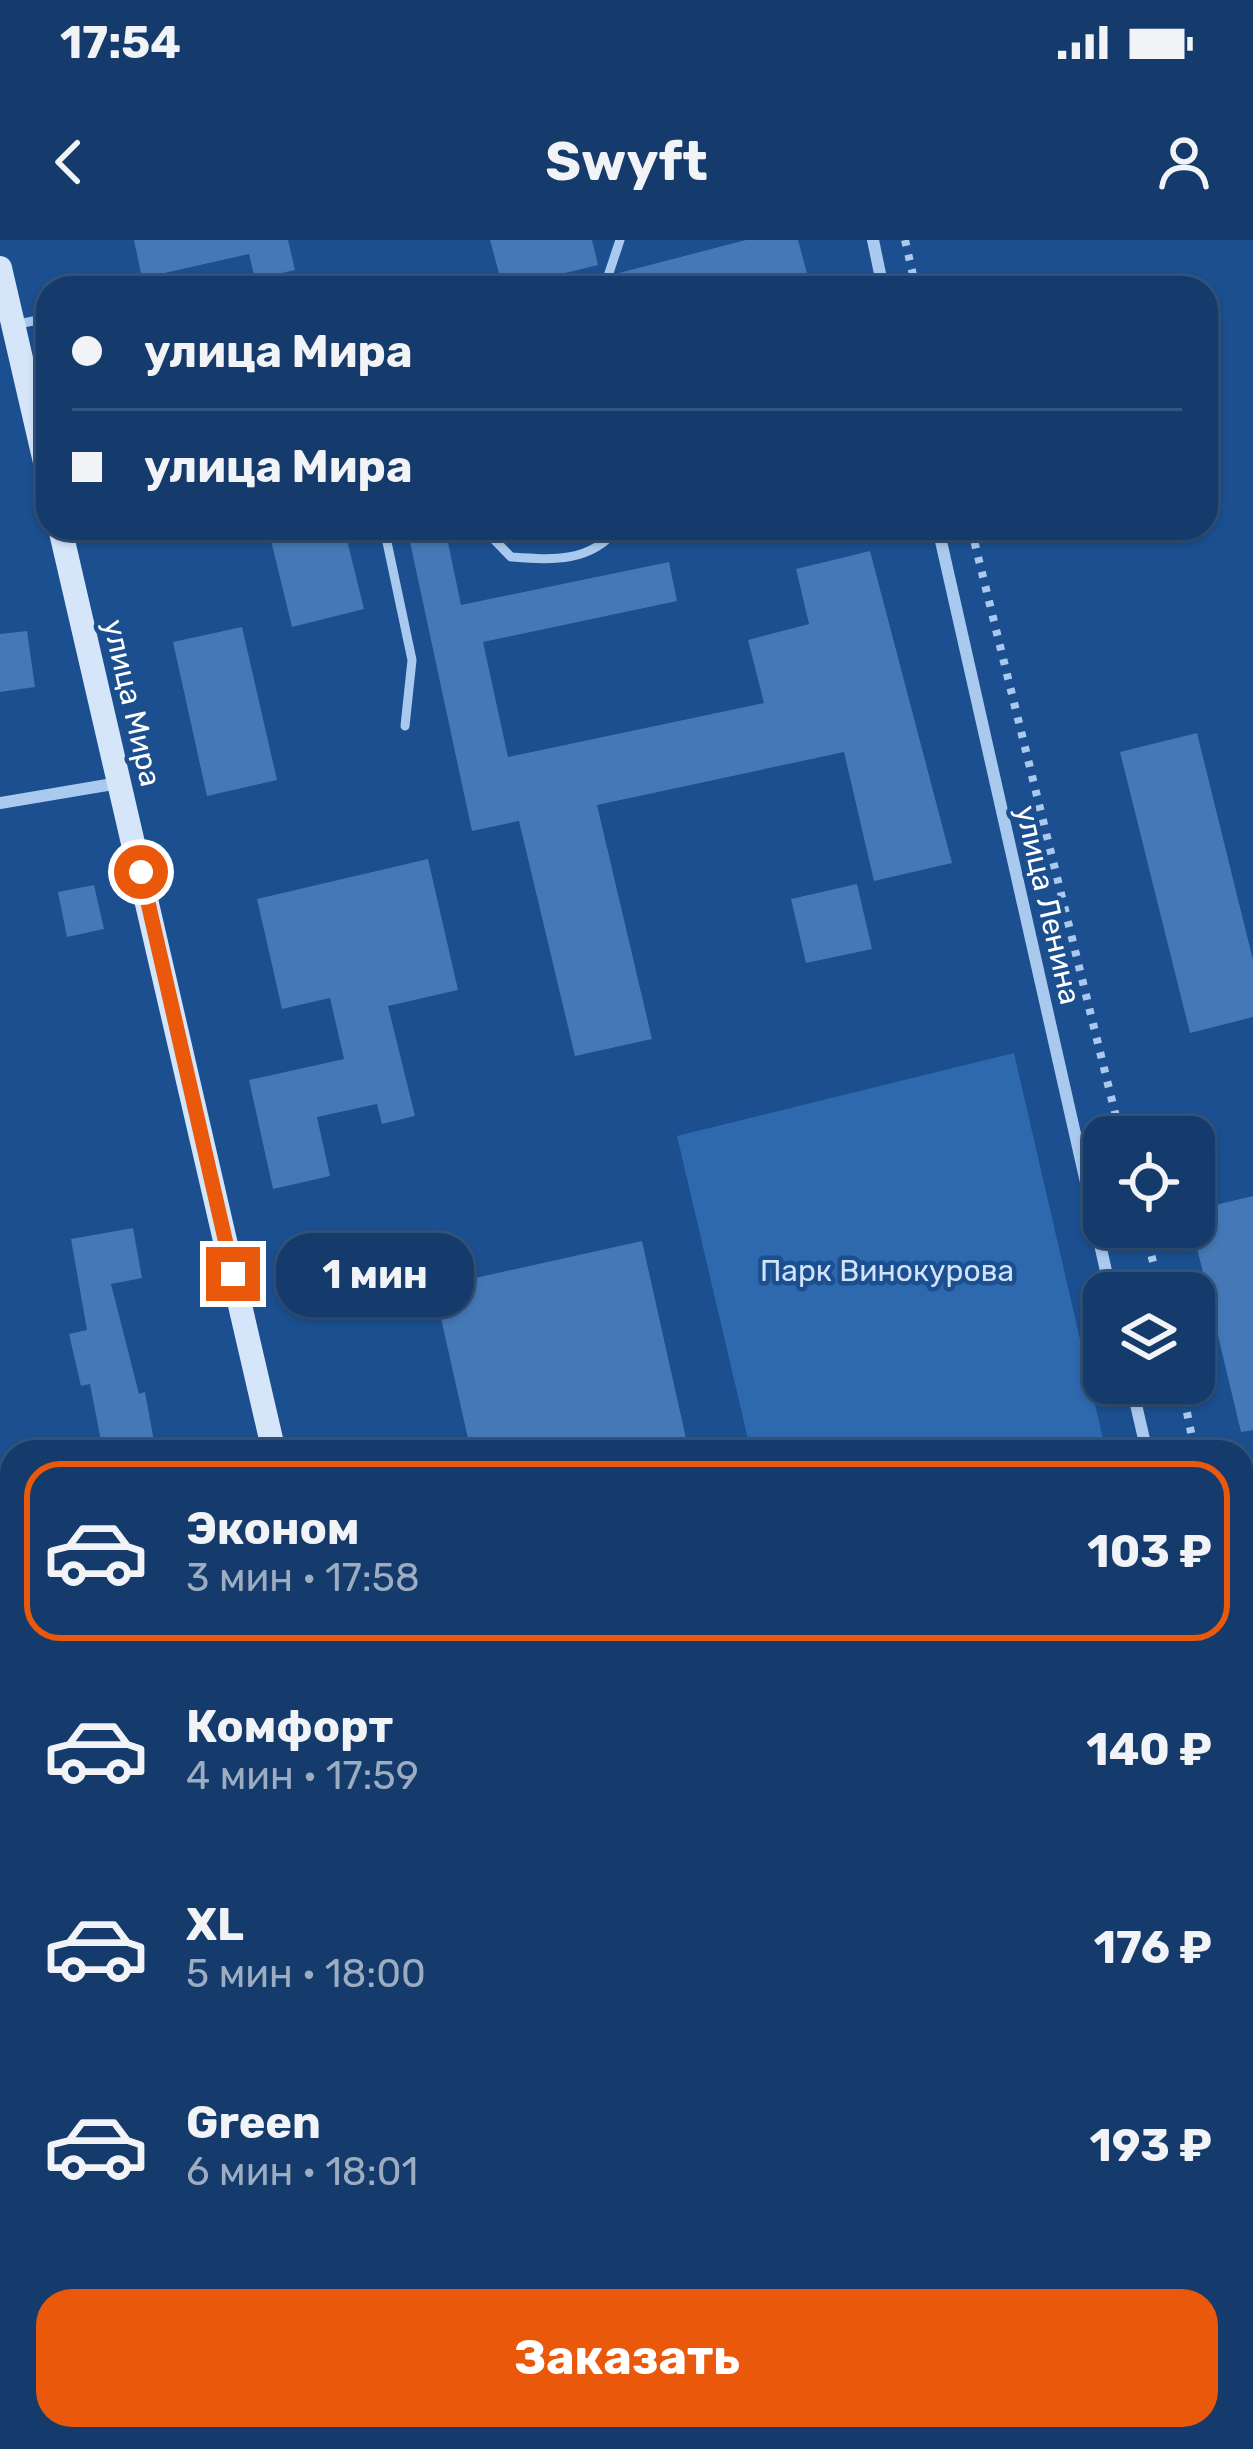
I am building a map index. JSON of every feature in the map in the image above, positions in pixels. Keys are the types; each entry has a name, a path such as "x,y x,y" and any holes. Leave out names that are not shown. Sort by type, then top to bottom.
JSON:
{"main road":[{"path":"0,268 36,424"},
{"name":"улица Мира","path":"63,540 271,1440"}],"street":[{"path":"873,240 881,276"},
{"name":"улица Ленина","path":"941,540 1106,1272"},
{"path":"0,802 120,783"},
{"path":"1136,1404 1144,1440"}],"lane":[{"path":"608,276 620,240"},
{"path":"13,326 36,321"},
{"path":"387,540 412,660 404,726"},
{"path":"495,540 511,556 551,560 589,555 605,540"}],"path":[{"path":"905,240 913,276"},
{"path":"974,540 1116,1116"},
{"path":"1185,1404 1192,1440"}],"green space":[{"name":"Парк Винокурова","path":"1014,1053 1083,1352 1083,1404 1095,1404 1103,1440 748,1440 677,1136"}],"building":[{"path":"134,240 288,240 295,270 254,276 249,254 142,276"},
{"path":"490,240 592,240 598,265 553,276 500,276"},
{"path":"746,240 798,240 808,276 618,276"},
{"path":"271,540 347,540 364,609 292,627"},
{"path":"410,540 447,540 461,605 669,562 677,601 483,642 508,757 764,703 748,640 809,624 796,569 870,551 952,863 874,881 844,752 597,805 652,1039 575,1056 519,821 472,831"},
{"path":"242,627 277,780 207,796 173,642"},
{"path":"27,631 35,687 0,692 0,634"},
{"path":"1197,733 1253,960 1253,1017 1190,1033 1120,752"},
{"path":"428,859 458,990 388,1006 415,1116 382,1124 377,1104 317,1117 330,1176 273,1189 249,1080 344,1059 330,998 282,1009 257,899"},
{"path":"857,884 872,949 806,963 791,899"},
{"path":"94,885 104,929 67,937 58,892"},
{"path":"1253,1196 1253,1430 1241,1432 1215,1323 1215,1272 1203,1272 1197,1248 1215,1248 1215,1205"},
{"path":"133,1228 142,1278 111,1284 139,1394 145,1392 154,1440 101,1440 90,1384 81,1386 69,1334 87,1330 71,1239"},
{"path":"642,1241 686,1440 468,1440 434,1287"}],"route":[{"path":"141,872 233,1274"}]}
